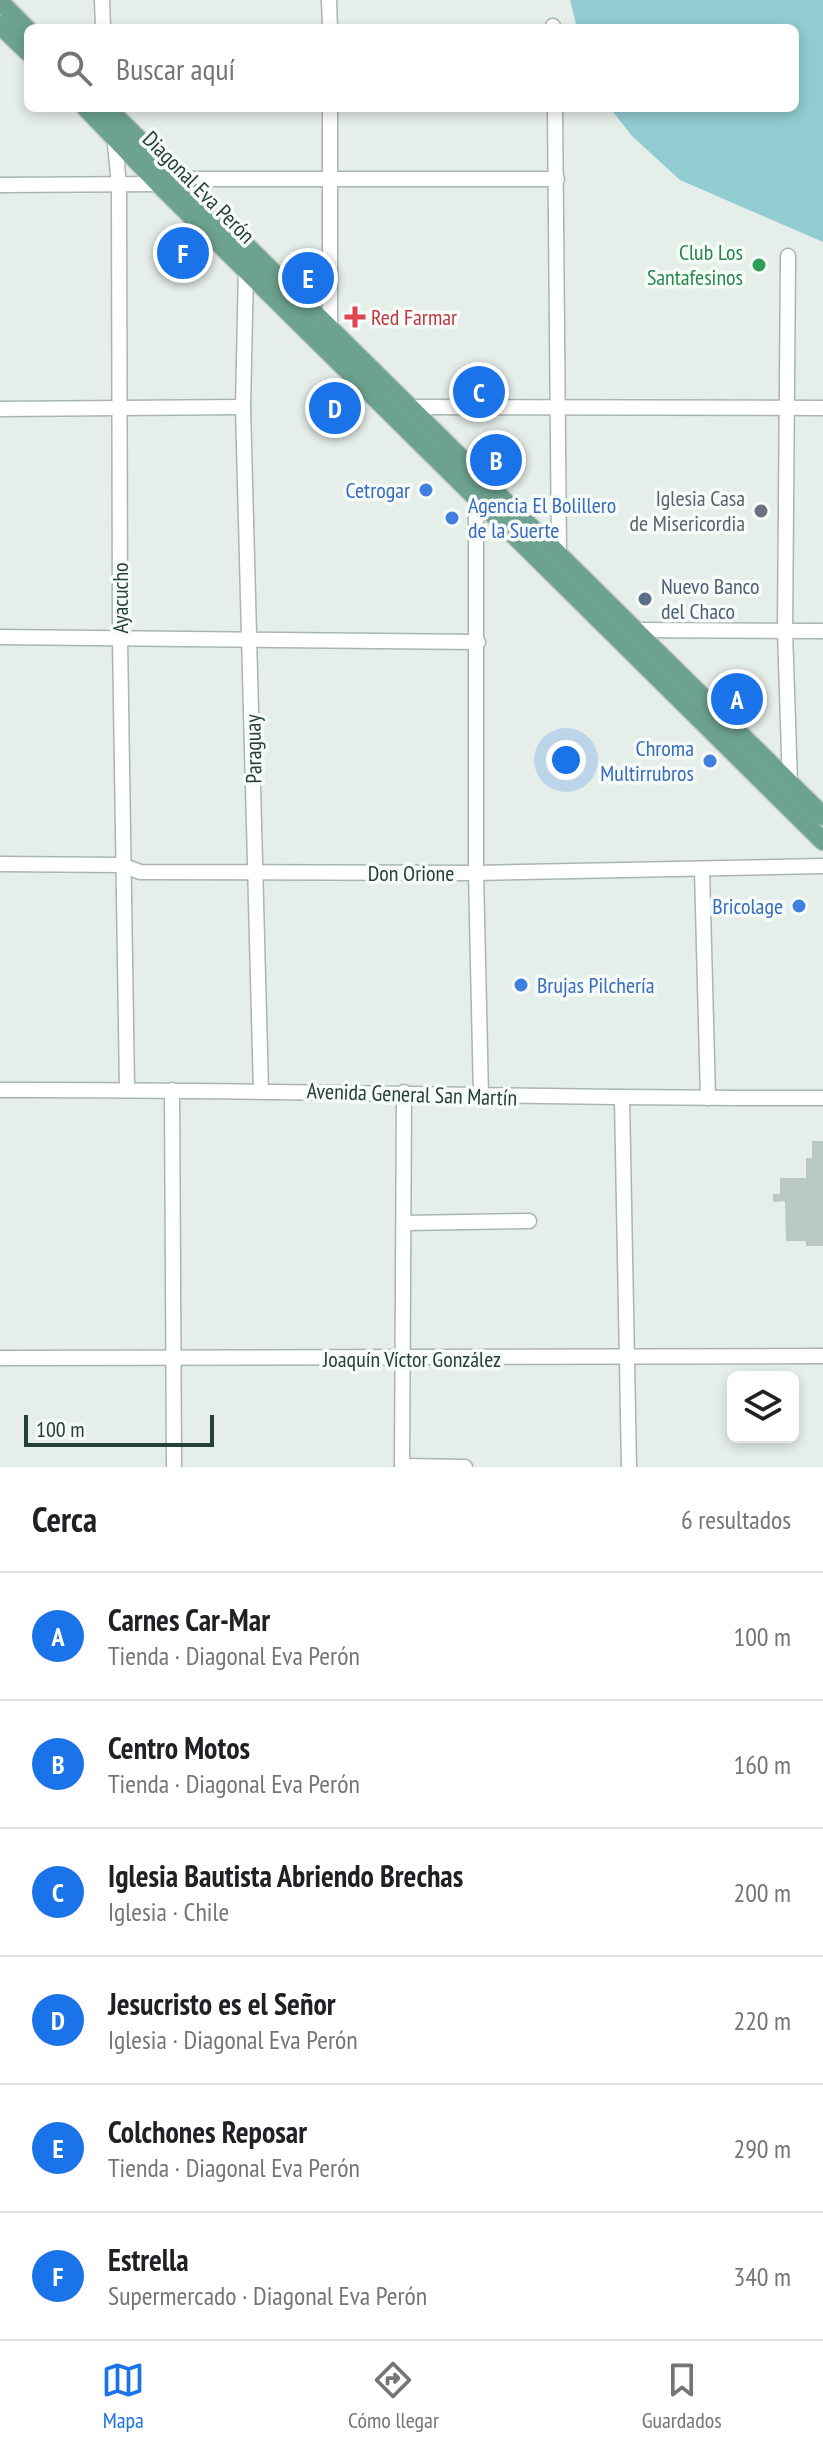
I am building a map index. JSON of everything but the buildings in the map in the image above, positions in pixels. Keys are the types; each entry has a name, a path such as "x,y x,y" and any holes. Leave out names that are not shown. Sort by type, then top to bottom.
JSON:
{"main road":[{"path":"0,2 24,26"},
{"path":"0,25 24,48"},
{"name":"Diagonal Eva Perón","path":"90,112 159,184 823,841"},
{"name":"Diagonal Eva Perón","path":"111,112 823,816"}],"street":[{"path":"102,0 103,24"},
{"path":"329,0 330,24"},
{"name":"Ayacucho","path":"108,112 114,135 119,185 122,865 127,1089"},
{"path":"330,112 330,328"},
{"path":"555,112 559,555"},
{"path":"179,179 557,179"},
{"path":"0,185 159,184"},
{"path":"788,256 785,631 790,783"},
{"name":"Paraguay","path":"246,269 243,407 261,1091"},
{"path":"0,409 243,407"},
{"path":"410,407 823,408"},
{"path":"476,498 476,873 481,1097"},
{"path":"636,630 823,631"},
{"path":"0,637 478,642"},
{"name":"Don Orione","path":"0,864 122,865 140,872 256,874 823,866"},
{"path":"702,870 708,1098"},
{"name":"Avenida General San Martín","path":"0,1090 404,1092 481,1097 622,1099 823,1098"},
{"path":"172,1090 174,1467"},
{"path":"404,1092 402,1466 465,1467"},
{"path":"622,1099 629,1467"},
{"path":"405,1223 529,1221"},
{"name":"Joaquín Víctor González","path":"0,1358 823,1356"}],"water":[{"path":"570,0 823,0 823,242 680,180 632,136 613,112 799,112 799,24 576,24"}],"place":[{"name":"Estrella","path":"183,253"},
{"name":"Club Los Santafesinos","path":"759,265"},
{"name":"Colchones Reposar","path":"308,278"},
{"name":"Red Farmar","path":"355,317"},
{"name":"Iglesia Bautista Abriendo Brechas","path":"479,392"},
{"name":"Jesucristo es el Señor","path":"335,408"},
{"name":"Centro Motos","path":"496,460"},
{"name":"Cetrogar","path":"426,490"},
{"name":"Iglesia Casa de Misericordia","path":"761,511"},
{"name":"Agencia El Bolillero de la Suerte","path":"452,518"},
{"name":"Nuevo Banco del Chaco","path":"645,599"},
{"name":"Carnes Car-Mar","path":"737,699"},
{"name":"Chroma Multirrubros","path":"710,761"},
{"name":"Bricolage","path":"799,906"},
{"name":"Brujas Pilchería","path":"521,985"}]}
